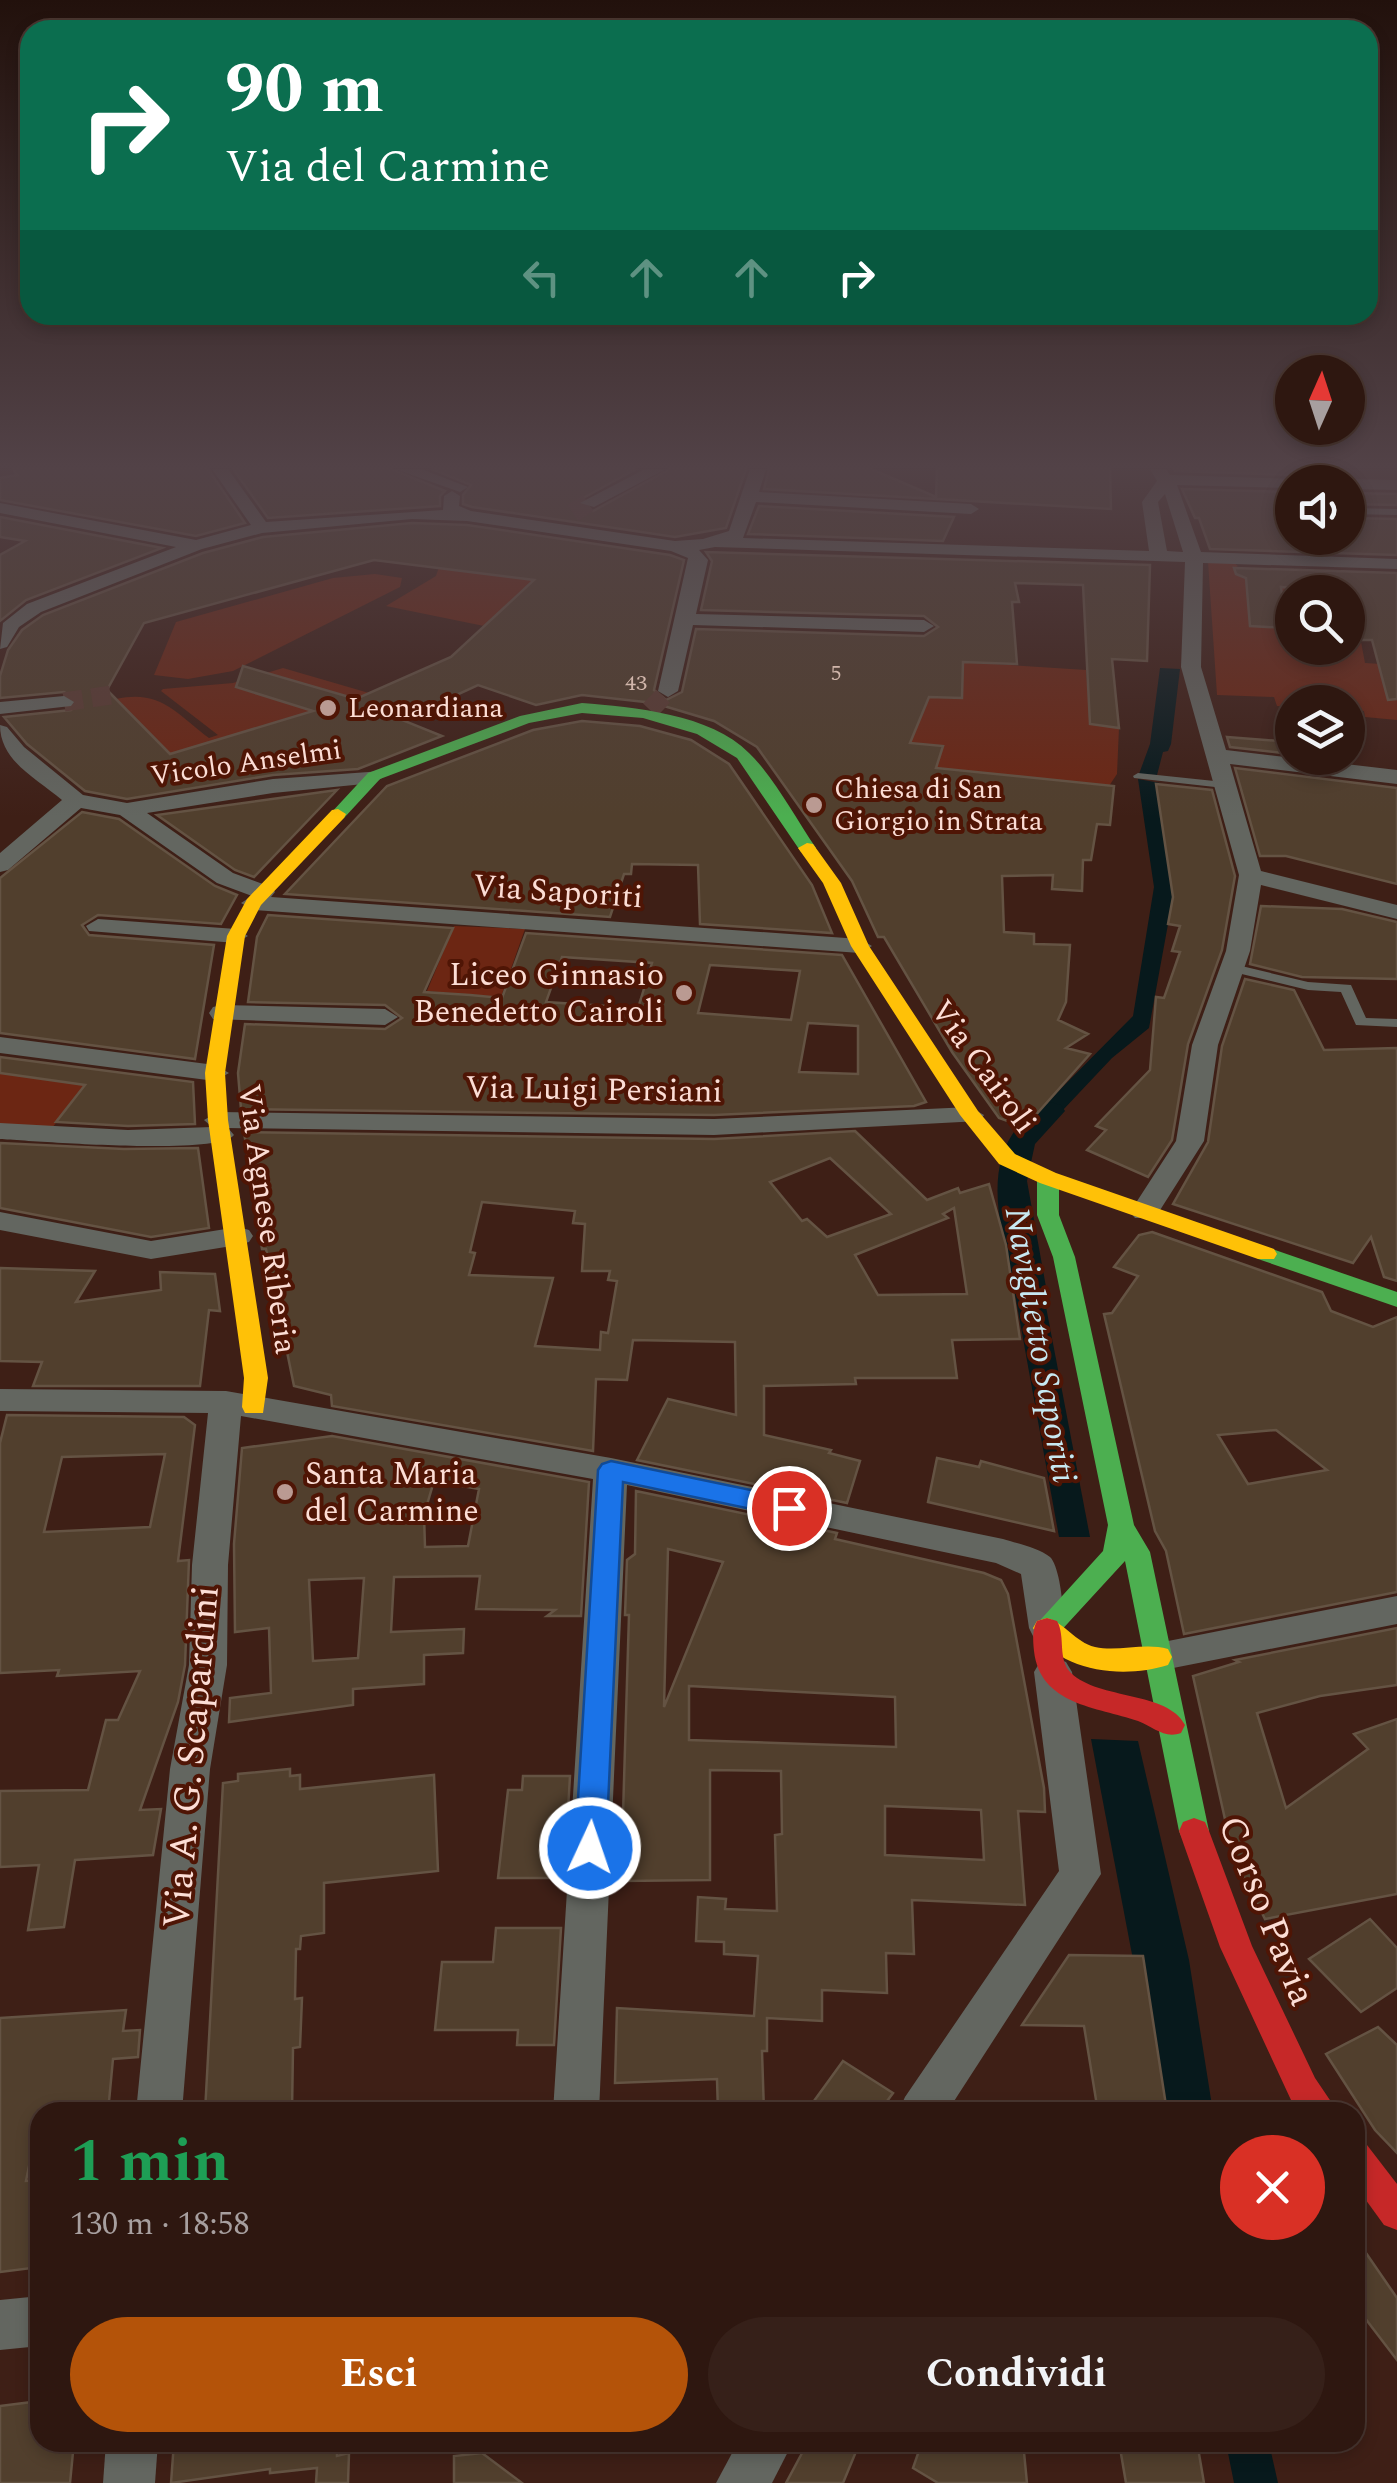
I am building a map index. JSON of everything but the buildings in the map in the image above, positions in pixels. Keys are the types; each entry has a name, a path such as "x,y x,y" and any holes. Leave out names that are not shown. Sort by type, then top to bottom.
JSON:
{"street":[{"path":"0,642 12,623 34,608 93,585"},
{"path":"668,691 693,585"},
{"path":"1145,1212 1190,1142 1204,1046 1233,968 1252,875 1192,668 1194,585"},
{"path":"0,603 34,608"},
{"path":"685,619 924,626"},
{"path":"0,708 64,702"},
{"name":"Via Agnese Riberia","path":"240,1405 256,1378 219,1128 215,1073 236,936 258,898 374,776 526,719 582,708 647,711"},
{"name":"Via Cairoli","path":"647,711 703,731 742,754 832,884 860,946 970,1114 1015,1163 1397,1300"},
{"path":"0,731 16,752 76,800 127,810"},
{"path":"1220,756 1397,777"},
{"name":"Vicolo Anselmi","path":"127,810 374,776"},
{"path":"0,865 76,800"},
{"name":"Via Saporiti","path":"127,810 258,898 860,946"},
{"path":"1252,875 1397,912"},
{"path":"98,926 236,936"},
{"path":"222,1014 385,1016"},
{"path":"0,1045 215,1073"},
{"name":"Via Luigi Persiani","path":"0,1130 128,1138 219,1128 714,1127 970,1114"},
{"name":"Corso Pavia","path":"1048,1178 1048,1214 1064,1257 1121,1525 1137,1552 1200,1856 1236,1947 1286,2054 1314,2102"},
{"path":"1064,1257 1077,1218 1103,1197"},
{"path":"0,1221 151,1250 238,1236"},
{"path":"0,1400 240,1405 611,1470 1002,1552 1038,1567 1080,1874 928,2102"},
{"name":"Via A. G. Scapardini","path":"160,2102 190,1768 208,1665 210,1565 240,1405"},
{"path":"577,2102 611,1470"},
{"path":"1047,1628 1116,1554 1121,1525"},
{"path":"1096,1576 1116,1580 1146,1598"},
{"path":"1047,1628 1068,1652 1107,1662 1158,1657 1397,1610"},
{"path":"1053,1672 1083,1695 1134,1702 1150,1708 1171,1725"},
{"path":"1365,2171 1397,2213"},
{"path":"0,2326 30,2322"},
{"path":"129,2483 131,2452"},
{"path":"742,2483 762,2452"}],"lane":[{"path":"1138,776 1224,785"},
{"path":"1233,968 1308,986 1346,988 1361,1022 1397,1023"}],"shaded area":[{"path":"308,585 400,585 233,671 188,679 154,675 176,622"},
{"path":"421,585 529,585 484,626 386,606"},
{"path":"1210,585 1247,585 1250,626 1275,595 1275,665 1397,665 1397,720 1365,717 1365,685 1275,685 1275,700 1217,695"},
{"path":"963,662 1086,670 1090,723 1119,728 1117,774 1109,786 903,764 858,693 961,698"},
{"path":"283,668 369,693 280,737 261,727 170,754 116,699 156,700 209,738 218,735 163,689 233,683"},
{"path":"454,926 525,929 501,997 427,991"},
{"path":"0,1073 85,1085 52,1128 0,1124"}],"water":[{"path":"1160,668 1180,669 1171,744 1163,752 1157,775 1139,774 1150,744"},
{"path":"1138,779 1160,783 1158,799 1173,897 1149,1028 1112,1058 1030,1145 1013,1137 1133,1016 1154,887"},
{"path":"1000,1176 1020,1185 1032,1229 1012,1232"},
{"path":"1034,1244 1090,1537 1059,1537 1006,1245"},
{"path":"1091,1739 1138,1741 1189,1960 1211,2102 1160,2102"},
{"path":"1228,2452 1271,2452 1278,2483 1234,2483"}],"waterway":[{"name":"Naviglietto Saporiti","path":"1029,1287 1011,1181 1020,1141 1050,1111"}],"tunnel":[{"path":"650,710 668,691"},
{"path":"64,702 111,695"}],"traffic: fast":[{"path":"338,814 374,776 525,719 582,708 644,713 703,731 743,755 807,848"},
{"path":"1048,1178 1048,1215 1064,1257 1121,1525 1137,1552 1194,1831"},
{"path":"1266,1254 1397,1300"},
{"path":"1047,1628 1116,1554 1121,1525"}],"traffic: slow":[{"path":"254,1407 256,1378 218,1120 215,1073 236,936 253,903 338,814"},
{"path":"807,848 832,883 860,946 970,1115 1007,1159 1048,1178 1266,1254"},
{"path":"1047,1628 1058,1640 1084,1655 1112,1660 1158,1657"}],"traffic: jam":[{"path":"1047,1628 1050,1663 1060,1680 1088,1696 1141,1711 1171,1725"},
{"path":"1194,1831 1236,1947 1303,2089 1313,2102"},
{"path":"1365,2170 1397,2213"}],"place":[{"name":"Leonardiana","path":"328,708"},
{"name":"Chiesa di San Giorgio in Strata","path":"814,805"},
{"name":"Liceo Ginnasio Benedetto Cairoli","path":"684,993"},
{"name":"Santa Maria del Carmine","path":"285,1492"}],"route":[{"path":"590,1848 611,1470 789,1508"}]}
